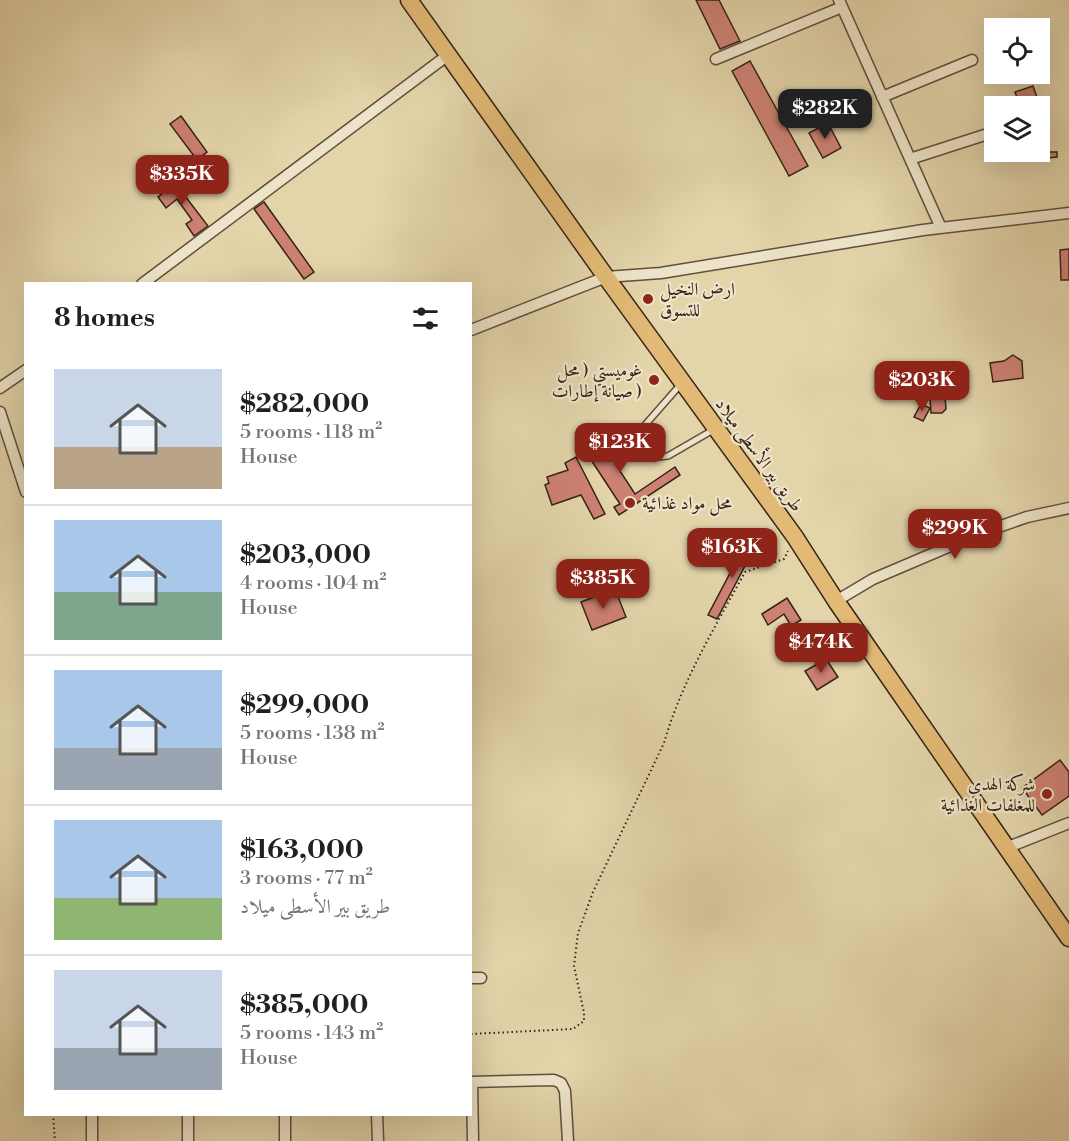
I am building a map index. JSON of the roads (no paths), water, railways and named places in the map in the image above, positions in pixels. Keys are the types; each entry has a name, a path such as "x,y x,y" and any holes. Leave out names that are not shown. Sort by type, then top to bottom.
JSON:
{"main road":[{"name":"طريق بير الأسطى ميلاد","path":"409,0 795,537 836,601 1069,938"}],"street":[{"path":"716,59 841,3 941,228"},
{"path":"145,282 448,55"},
{"path":"882,97 972,60"},
{"path":"910,159 984,135"},
{"path":"472,330 606,277 661,273 827,243 1069,213"},
{"path":"0,388 24,371"},
{"path":"0,412 24,486"},
{"path":"836,601 873,579 981,532 1027,517 1069,508"},
{"path":"1006,848 1069,822"},
{"path":"472,1082 554,1080 561,1083 565,1091 568,1141"},
{"path":"472,1112 473,1141"},
{"path":"92,1116 92,1141"},
{"path":"188,1116 188,1141"},
{"path":"285,1116 285,1141"},
{"path":"377,1116 378,1141"}],"lane":[{"path":"682,382 638,433 637,442 640,452 648,458 668,456 716,429"}],"place":[{"name":"ارض النخيل للتسوق","path":"648,299"},
{"name":"غوميستي ( محل صيانة إطارات )","path":"654,380"},
{"name":"محل مواد غذائية","path":"630,503"},
{"name":"شركة الهدي للمغلفات الغذائية","path":"1047,794"}]}
